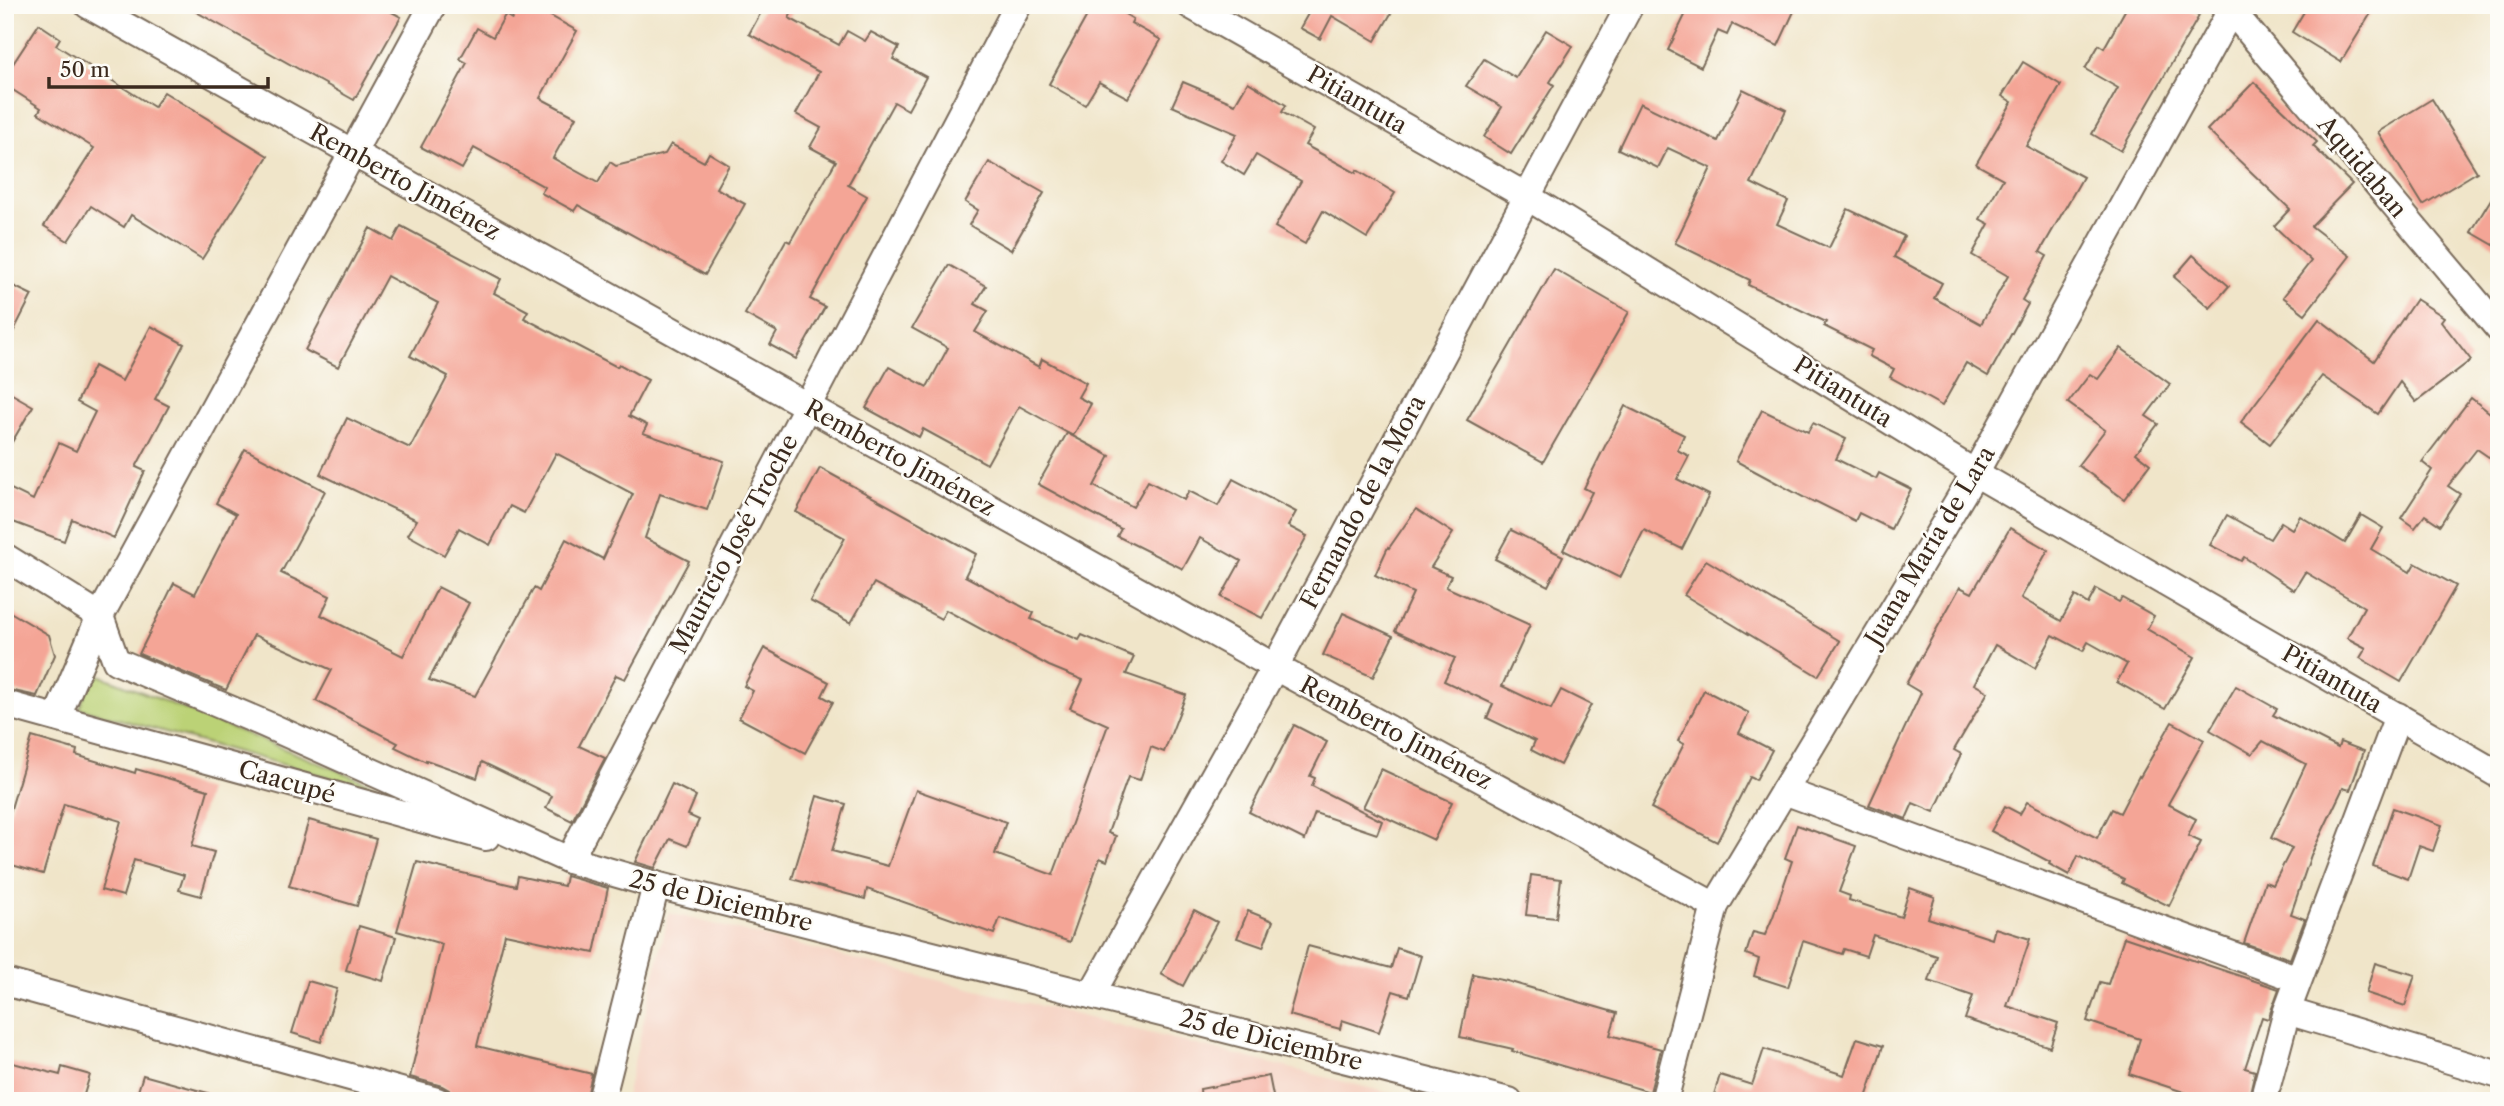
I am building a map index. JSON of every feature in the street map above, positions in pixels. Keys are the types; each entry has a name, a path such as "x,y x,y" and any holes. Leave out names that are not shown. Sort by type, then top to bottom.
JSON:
{"street":[{"name":"Remberto Jiménez","path":"88,5 1275,667 1715,906"},
{"path":"57,717 100,616 433,5"},
{"name":"Mauricio José Troche","path":"569,860 1018,5"},
{"name":"Pitiantuta","path":"1190,5 1526,196 1975,473 2499,775"},
{"name":"Fernando de la Mora","path":"1091,995 1275,667 1630,5"},
{"name":"Aquidaban","path":"2229,7 2499,330"},
{"name":"Juana María de Lara","path":"1664,1101 1715,906 1975,473 2229,7"},
{"path":"5,556 100,616"},
{"name":"25 de Diciembre","path":"100,616 116,661 278,729 569,860 656,885 1509,1101"},
{"name":"Caacupé","path":"5,704 569,860"},
{"path":"2263,1101 2298,979 2398,716"},
{"path":"1784,791 2298,979"},
{"path":"601,1101 656,885"},
{"path":"5,982 438,1101"},
{"path":"2287,1011 2499,1075"}],"shaded area":[{"path":"669,913 1421,1101 625,1101"}],"green space":[{"path":"94,673 414,801 79,708"}],"building":[{"path":"184,5 379,5 401,17 354,100"},
{"path":"519,5 531,5 577,31 540,98 576,117 553,158 598,183 610,162 616,166 665,154 671,144 704,162 709,153 729,165 716,188 745,204 705,275 578,205 574,211 541,193 545,187 474,148 462,169 421,147 467,63 460,59 477,28 493,37 505,15 512,19"},
{"path":"765,5 796,5 789,18 839,45 847,31 865,41 871,32 899,47 893,59 926,77 908,110 894,102 848,185 867,196 810,299 825,307 796,359 770,345 777,332 745,314 786,240 790,242 836,161 810,147 821,128 796,114 819,72 749,34"},
{"path":"1093,5 1110,5 1133,19 1131,23 1161,40 1128,98 1099,82 1085,105 1049,84"},
{"path":"1313,5 1396,5 1375,41 1332,16 1320,39 1300,28"},
{"path":"1690,5 1797,5 1778,46 1732,24 1727,35 1718,31 1701,67 1668,50"},
{"path":"2128,5 2179,5 2199,16 2121,151 2092,134 2118,88 2085,69 2099,45 2104,48"},
{"path":"2308,5 2376,5 2341,62 2292,32"},
{"path":"39,24 60,38 56,45 154,107 164,92 268,156 202,259 131,215 124,227 91,206 68,241 44,226 94,148 38,113 41,108 5,85 5,76"},
{"path":"1546,30 1573,46 1550,82 1554,85 1511,154 1484,137 1502,107 1466,86 1484,59 1516,78"},
{"path":"2023,62 2061,85 2026,146 2083,177 2040,252 2047,256 2022,300 2028,304 1988,376 1966,363 1942,406 1890,377 1894,369 1869,356 1872,350 1824,326 1826,322 1748,285 1750,280 1675,243 1711,168 1668,148 1658,168 1618,149 1640,103 1718,141 1743,89 1786,110 1751,183 1788,201 1777,224 1829,248 1848,209 1904,236 1894,257 1942,283 1934,298 1981,324 2008,276 1972,255 1989,224 1980,219 2003,179 1976,164 2012,102 2002,96"},
{"path":"1183,82 1235,104 1248,82 1286,105 1282,112 1314,130 1305,145 1356,173 1357,170 1395,193 1367,238 1323,211 1305,244 1275,227 1301,181 1256,155 1244,175 1221,161 1237,134 1172,106"},
{"path":"2254,82 2317,142 2313,146 2352,184 2311,226 2350,256 2305,314 2283,297 2311,261 2274,226 2290,209 2207,130"},
{"path":"2432,99 2477,172 2423,205 2378,132"},
{"path":"989,162 1044,193 1011,250 969,225 978,210 965,202"},
{"path":"2499,186 2499,248 2471,232"},
{"path":"401,226 501,279 494,293 528,311 524,318 617,367 619,364 648,380 629,416 647,425 643,433 724,461 707,510 660,494 645,538 689,561 625,679 616,675 579,746 605,758 572,821 546,808 552,796 482,762 477,778 426,762 395,747 398,743 316,701 332,670 254,635 226,690 139,654 174,583 195,594 236,514 216,503 245,449 325,491 281,573 330,596 321,615 403,656 438,587 469,603 429,680 475,696 534,588 539,591 566,539 603,559 633,494 556,453 524,513 510,506 490,545 459,528 444,555 408,535 417,520 320,474 347,418 410,448 448,376 410,356 438,303 387,276 338,367 305,350 370,228 393,241"},
{"path":"2193,255 2229,286 2210,308 2174,277"},
{"path":"949,265 986,286 975,304 988,311 975,332 1039,367 1042,359 1086,383 1078,397 1091,404 1073,436 1019,406 987,464 923,429 919,437 866,408 889,367 927,387 948,348 912,328"},
{"path":"1554,269 1629,312 1543,462 1467,420"},
{"path":"5,282 32,295 5,348"},
{"path":"2416,299 2444,317 2441,321 2471,360 2416,402 2400,382 2378,414 2322,376 2270,444 2241,422 2319,319 2374,361"},
{"path":"151,326 184,344 155,399 169,406 136,467 145,471 114,538 72,519 64,541 5,519 5,486 33,500 59,443 76,451 95,412 77,402 94,366 122,381"},
{"path":"2121,348 2170,384 2146,416 2158,424 2136,453 2150,464 2124,499 2078,465 2105,430 2068,403 2090,374 2098,379"},
{"path":"5,390 33,406 5,454"},
{"path":"2471,398 2499,420 2499,464 2477,449 2448,486 2460,494 2440,525 2425,515 2415,528 2401,518 2432,470 2422,462"},
{"path":"1625,406 1684,435 1677,450 1689,456 1677,479 1709,495 1682,549 1644,530 1620,578 1563,550 1592,492 1584,488"},
{"path":"1762,410 1808,432 1813,423 1846,439 1836,459 1876,479 1879,473 1911,489 1891,529 1859,513 1855,521 1815,501 1814,503 1736,461"},
{"path":"1067,433 1110,456 1094,486 1133,507 1148,481 1184,500 1189,491 1218,506 1233,479 1296,512 1288,526 1307,536 1262,618 1221,597 1241,561 1200,538 1183,569 1117,536 1121,529 1038,484"},
{"path":"820,468 976,554 965,576 1034,613 1031,619 1079,640 1082,635 1134,657 1126,674 1186,695 1164,752 1151,747 1140,780 1128,777 1108,833 1116,836 1107,861 1100,858 1070,942 1000,918 994,934 867,889 865,899 792,879 817,796 846,804 832,851 888,866 916,790 1006,822 995,854 1053,875 1108,725 1070,708 1083,680 1049,666 946,610 941,619 874,583 851,623 810,601 845,538 796,512"},
{"path":"1416,509 1453,533 1431,567 1451,576 1446,587 1530,625 1502,686 1551,709 1561,690 1591,705 1560,765 1531,750 1535,741 1487,718 1493,704 1444,681 1455,658 1395,631 1413,593 1375,575 1388,547"},
{"path":"2227,515 2270,539 2281,522 2292,529 2300,516 2345,543 2361,515 2383,528 2371,549 2410,572 2415,563 2456,586 2401,682 2360,658 2366,648 2347,638 2364,607 2305,572 2294,590 2244,557 2241,561 2210,545"},
{"path":"2010,528 2048,550 2021,598 2061,621 2075,596 2088,604 2096,589 2119,602 2122,598 2154,616 2147,629 2195,657 2165,709 2117,682 2127,664 2088,642 2083,651 2053,635 2035,668 1995,645 1974,684 1988,692 1954,750 1961,754 1934,812 1913,803 1906,819 1869,805 1921,693 1906,684 1960,587 1972,593"},
{"path":"1511,530 1563,556 1548,586 1495,559"},
{"path":"1706,560 1840,641 1818,676 1684,595"},
{"path":"5,609 49,635 55,655 37,696 5,689"},
{"path":"1343,613 1393,636 1373,677 1323,655"},
{"path":"764,648 829,682 822,696 833,702 805,753 739,718 753,691 744,686"},
{"path":"2236,686 2277,709 2273,715 2338,748 2340,742 2364,751 2350,790 2343,788 2311,855 2291,914 2305,919 2290,959 2244,943 2265,882 2273,885 2292,848 2271,838 2306,764 2263,741 2252,754 2210,730"},
{"path":"1704,690 1749,713 1739,733 1772,750 1756,780 1750,777 1717,842 1651,808 1684,744 1678,741"},
{"path":"2172,722 2204,740 2168,804 2196,819 2188,836 2201,842 2169,906 2122,883 2124,879 2078,856 2069,875 1991,831 2005,806 2020,814 2027,802 2097,838 2112,809 2120,813"},
{"path":"1294,725 1327,742 1310,776 1315,778 1312,786 1382,821 1377,834 1315,813 1305,840 1249,812"},
{"path":"32,737 77,750 76,755 135,773 136,769 208,790 192,846 214,852 201,896 179,890 184,875 134,860 123,896 101,890 121,821 64,804 43,874 5,863 5,829"},
{"path":"1381,769 1452,802 1434,840 1363,807"},
{"path":"672,784 696,796 688,815 699,820 687,846 670,839 655,868 635,862"},
{"path":"2393,808 2442,825 2433,851 2419,846 2408,879 2373,866"},
{"path":"309,820 376,839 357,906 289,886"},
{"path":"1797,825 1856,846 1839,892 1850,896 1849,900 1901,917 1910,888 1935,897 1928,918 1992,939 1995,928 2030,939 2007,1006 2058,1023 2050,1047 1965,1019 1973,996 1929,981 1937,956 1873,935 1866,956 1844,949 1842,954 1803,941 1788,987 1754,976 1759,959 1746,954 1753,932 1765,935 1773,917 1792,861 1785,858"},
{"path":"417,862 516,886 518,876 564,886 566,876 608,888 594,953 505,934 477,1046 592,1074 586,1101 492,1101 465,1094 464,1100 452,1098 449,1090 442,1086 410,1077 442,944 397,931"},
{"path":"1531,875 1561,879 1556,918 1526,915"},
{"path":"1194,910 1217,922 1183,986 1161,974"},
{"path":"1248,911 1273,921 1263,947 1237,938"},
{"path":"359,926 396,937 383,981 346,970"},
{"path":"2124,937 2279,989 2268,1019 2262,1017 2245,1068 2255,1071 2248,1101 2211,1101 2129,1074 2140,1039 2087,1021 2100,982 2108,984"},
{"path":"1308,946 1391,968 1397,948 1421,956 1409,996 1393,991 1379,1032 1342,1020 1340,1029 1289,1015"},
{"path":"2375,963 2415,975 2405,1006 2366,993"},
{"path":"1473,974 1507,981 1617,1013 1610,1035 1661,1049 1650,1092 1512,1051 1513,1049 1460,1037"},
{"path":"308,981 337,989 321,1042 292,1033"},
{"path":"1857,1038 1883,1046 1865,1101 1712,1101 1720,1075 1752,1085 1764,1049 1844,1075"},
{"path":"5,1061 60,1075 62,1067 90,1075 82,1101 5,1101"},
{"path":"143,1075 208,1093 207,1101 135,1101"},
{"path":"1269,1076 1274,1101 1201,1101 1200,1089"}]}
